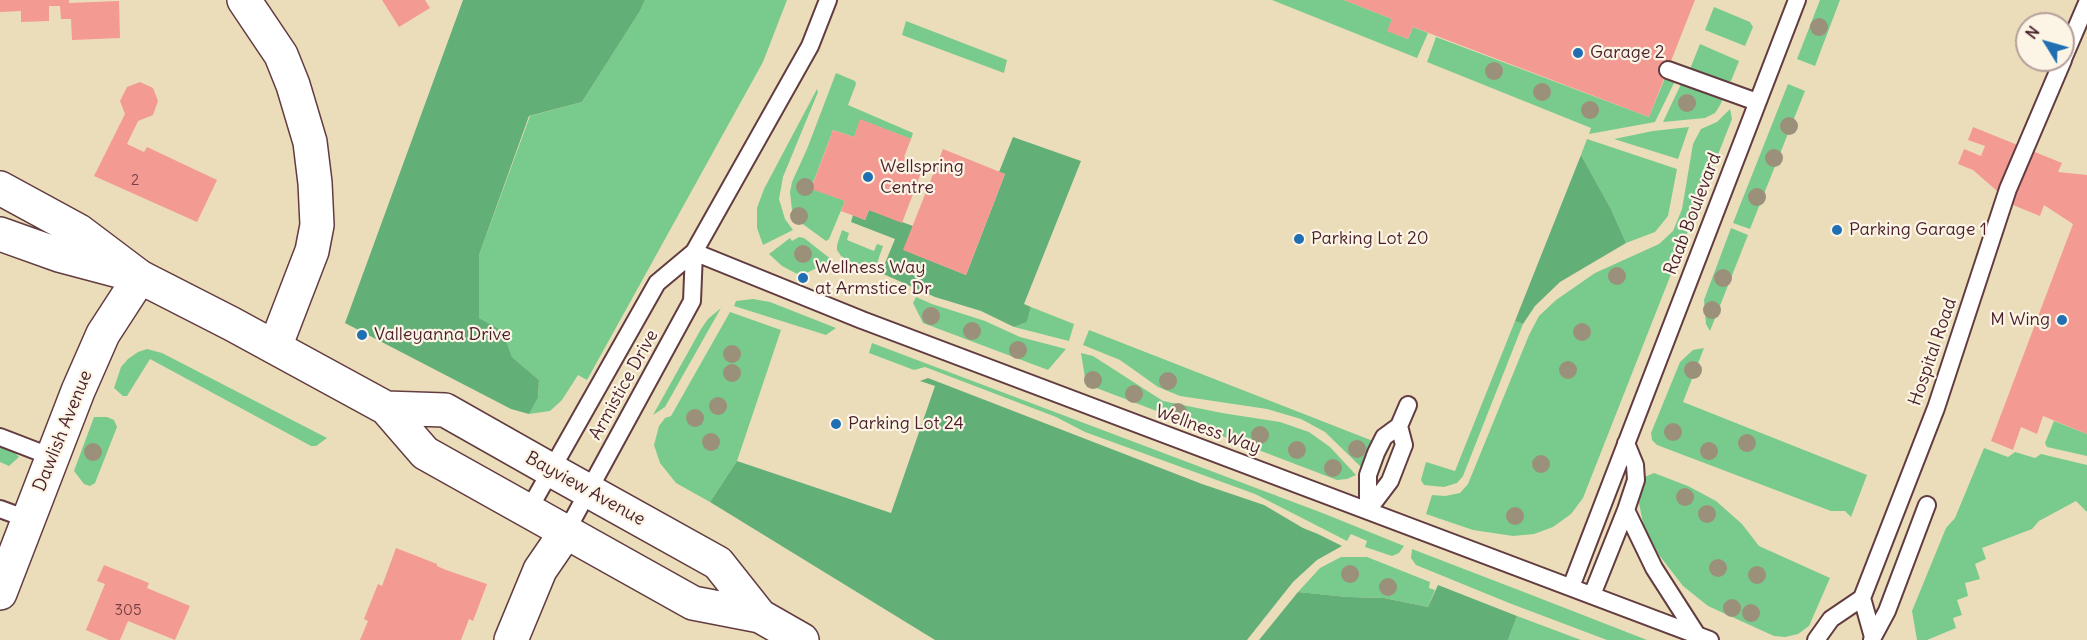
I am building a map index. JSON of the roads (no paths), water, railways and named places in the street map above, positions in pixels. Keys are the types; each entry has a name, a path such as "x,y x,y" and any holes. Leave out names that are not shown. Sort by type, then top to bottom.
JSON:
{"main road":[{"path":"244,0 281,55 293,85 310,142 315,183 317,225 312,251 275,347"},
{"name":"Bayview Avenue","path":"0,188 79,231 140,277 386,408 425,453 693,603 760,616 802,640"},
{"name":"Bayview Avenue","path":"0,234 59,255 140,277"},
{"name":"Dawlish Avenue","path":"0,593 14,514 52,457 103,334 140,277"},
{"name":"Bayview Avenue","path":"386,408 445,410 718,563 760,616"},
{"path":"511,640 540,570 566,532"}],"lane":[{"name":"Armistice Drive","path":"528,511 657,283 694,252 810,46 828,0"},
{"name":"Raab Boulevard","path":"1571,587 1797,0"},
{"name":"Hospital Road","path":"2075,32 2087,3"},
{"path":"1668,70 1757,102"},
{"name":"Hospital Road","path":"1862,598 1936,408 2008,189 2058,72"},
{"name":"Armistice Drive","path":"566,532 693,301 694,252"},
{"name":"Wellness Way","path":"694,252 872,324 1704,638"},
{"path":"1368,510 1368,475 1376,453 1384,437 1399,426 1408,405"},
{"path":"1368,510 1390,482 1404,445 1399,426"},
{"path":"0,437 52,457"},
{"path":"1592,595 1636,480 1635,465 1626,443"},
{"path":"1873,638 1887,611 1927,505"},
{"path":"1626,510 1654,568 1704,638"},
{"path":"1816,640 1831,619 1862,598 1873,638"}],"place":[{"name":"Garage 2","path":"1578,53"},
{"name":"Wellspring Centre","path":"868,177"},
{"name":"Parking Garage 1","path":"1837,230"},
{"name":"Parking Lot 20","path":"1299,239"},
{"name":"Wellness Way at Armstice Dr","path":"803,278"},
{"name":"M Wing","path":"2062,320"},
{"name":"Valleyanna Drive","path":"362,335"},
{"name":"Parking Lot 24","path":"836,424"}]}
